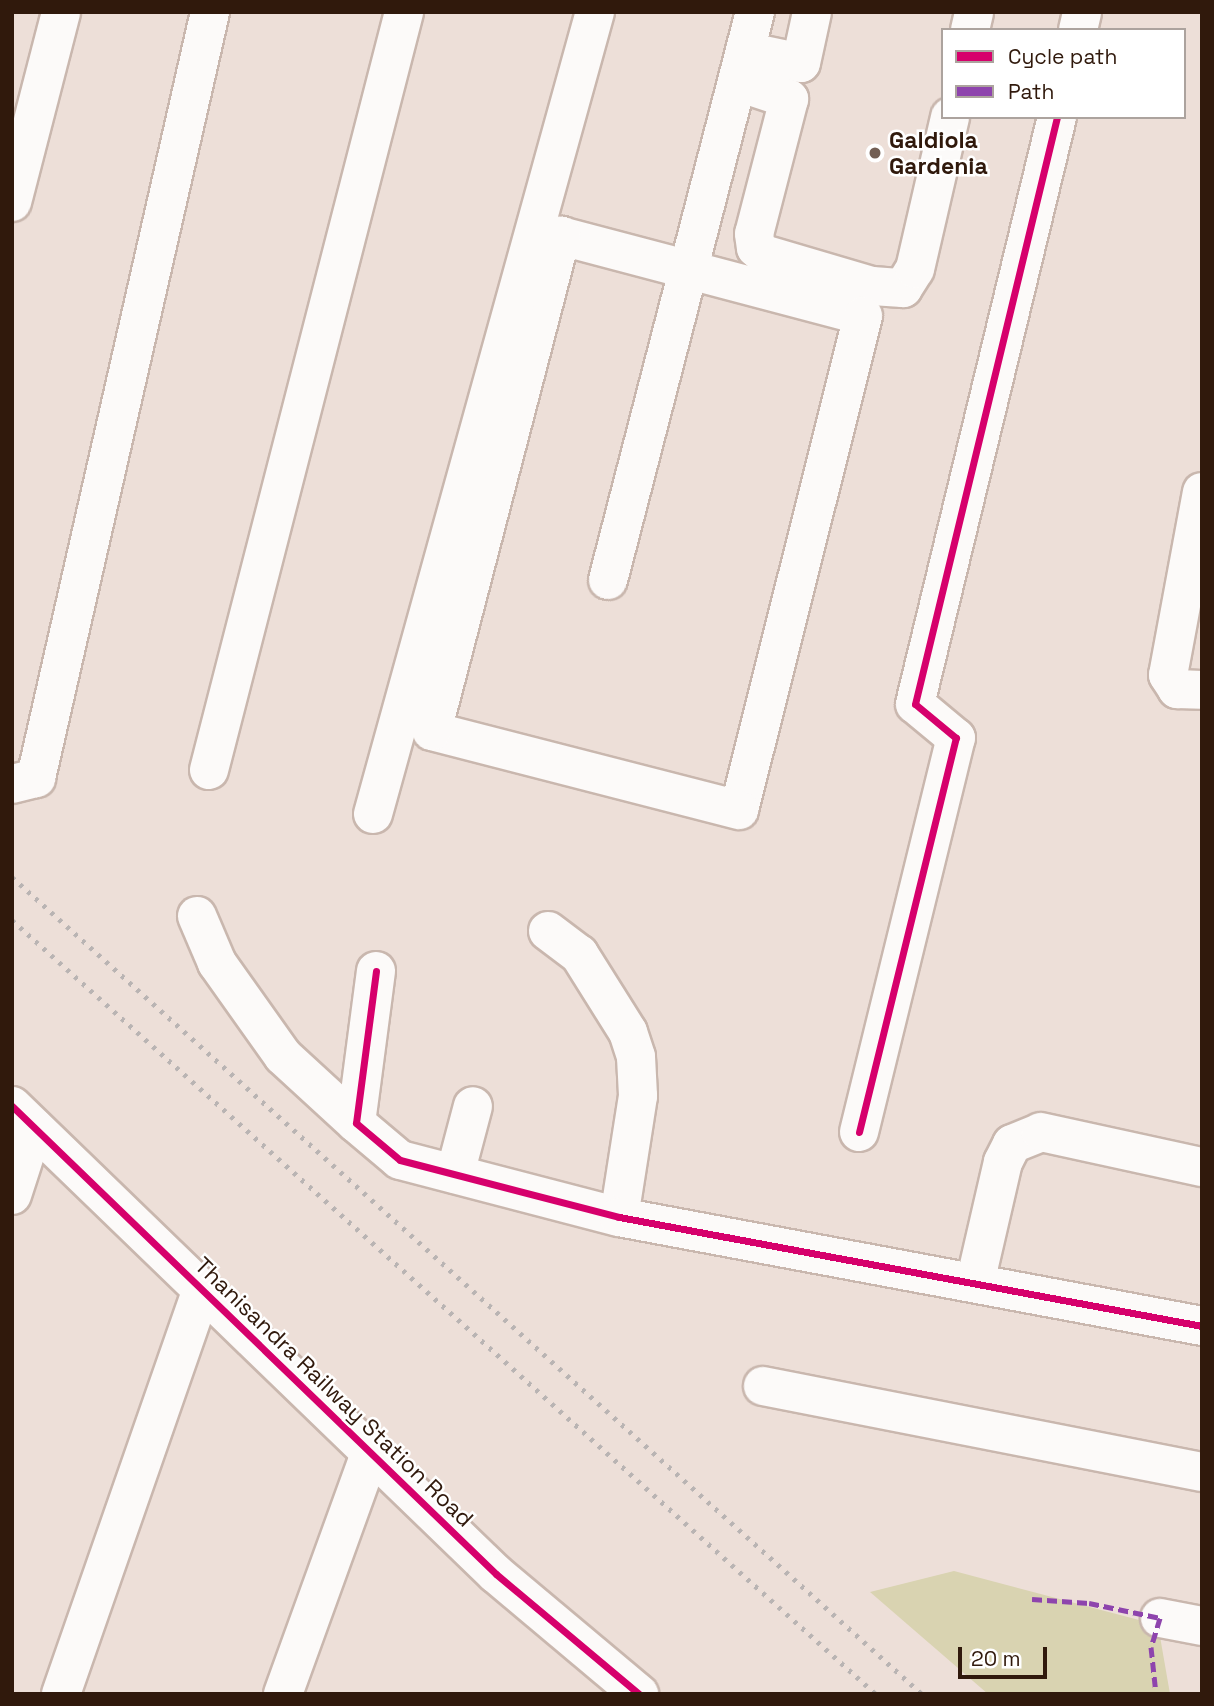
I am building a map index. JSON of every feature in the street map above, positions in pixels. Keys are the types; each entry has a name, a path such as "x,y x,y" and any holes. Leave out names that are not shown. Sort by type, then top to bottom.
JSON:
{"street":[{"path":"12,202 61,12"},
{"path":"12,784 36,778 210,12"},
{"path":"209,770 404,12"},
{"path":"373,814 595,12"},
{"path":"608,580 755,12"},
{"path":"742,66 801,63 812,12"},
{"path":"742,66 789,99 754,234 756,248 763,254 872,286 903,288 915,269 950,119"},
{"path":"859,1132 957,738 915,704 1057,119"},
{"path":"561,236 693,258 863,316 739,810 432,731 561,236"},
{"path":"1202,492 1168,675 1177,689 1202,690"},
{"path":"197,916 217,963 283,1056 400,1160 619,1217 1202,1326"},
{"path":"548,931 579,954 628,1032 636,1058 638,1096 619,1217"},
{"path":"356,1123 376,971"},
{"path":"455,1174 473,1107"},
{"path":"12,1195 23,1117"},
{"name":"Thanisandra Railway Station Road","path":"23,1117 201,1292 371,1451 496,1574 632,1691"},
{"path":"975,1283 1003,1162 1012,1144 1041,1132 1202,1167"},
{"path":"61,1694 201,1292"},
{"path":"763,1385 1202,1472"},
{"path":"283,1694 371,1451"},
{"path":"1160,1618 1202,1626"}],"shaded area":[{"path":"954,1571 1158,1625 1170,1694 988,1694 870,1592"}],"railway":[{"path":"12,877 922,1694"},
{"path":"12,920 876,1694"}],"marked path":[{"path":"1032,1599 1089,1603 1160,1618 1151,1647 1156,1694"}],"cycle path":[{"path":"859,1132 956,738 915,704 1057,119"},
{"path":"376,971 356,1123 400,1160 619,1217 1202,1326"},
{"path":"12,1106 496,1574 639,1694"}],"place":[{"name":"Galdiola Gardenia","path":"875,153"}]}
